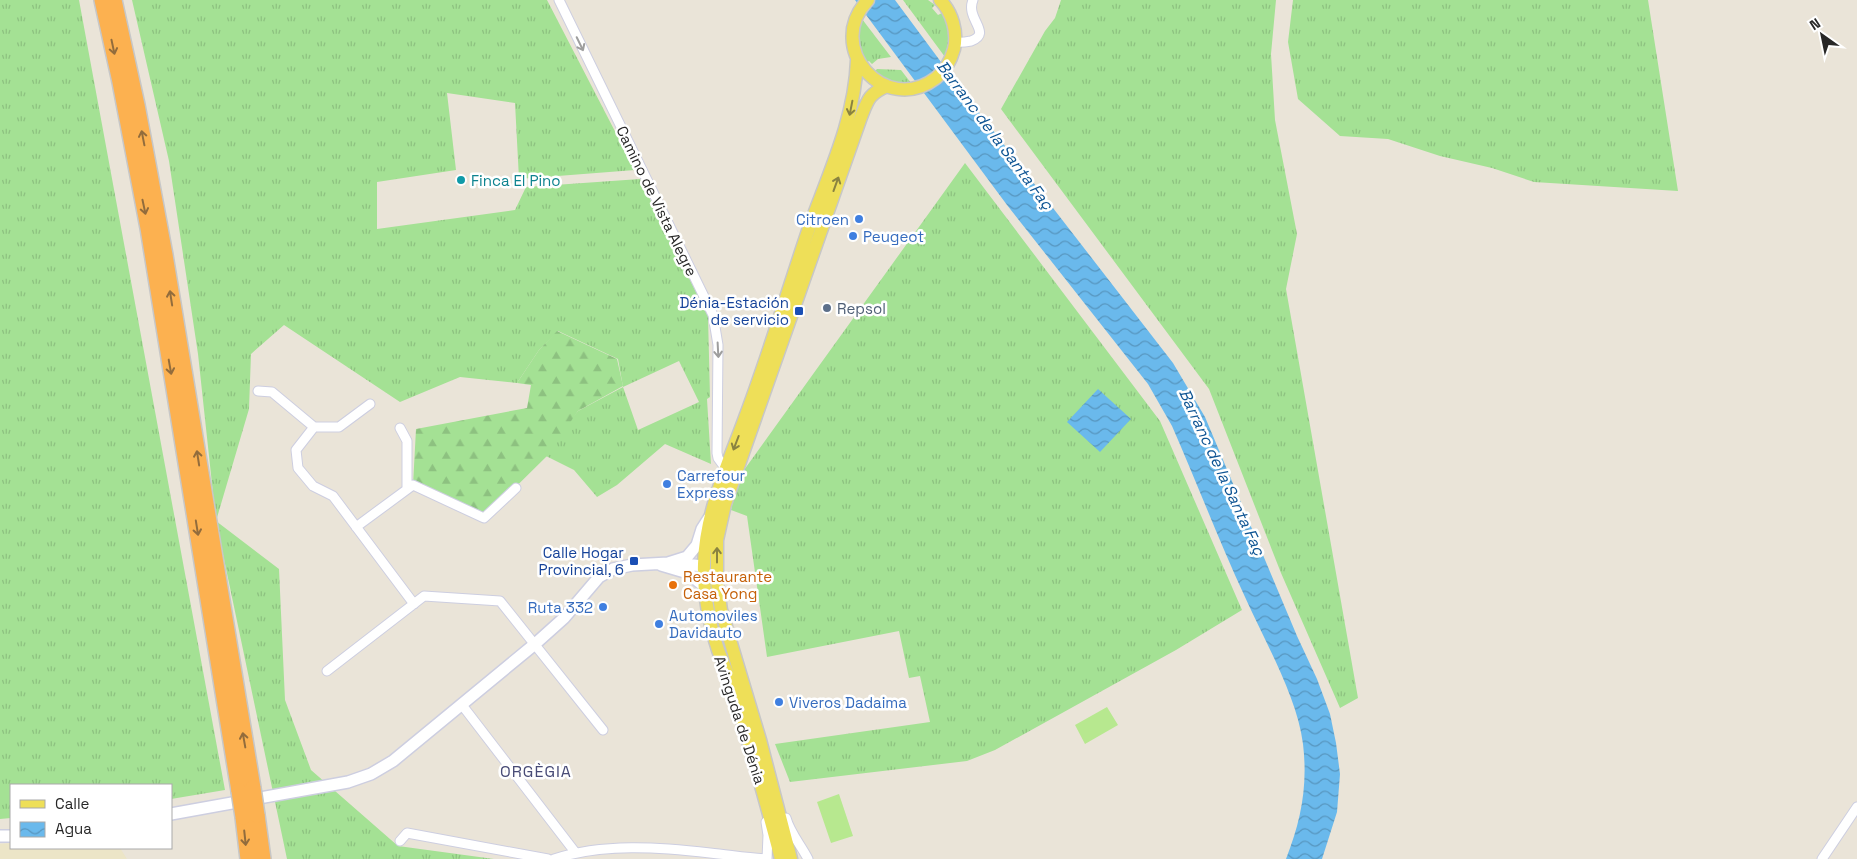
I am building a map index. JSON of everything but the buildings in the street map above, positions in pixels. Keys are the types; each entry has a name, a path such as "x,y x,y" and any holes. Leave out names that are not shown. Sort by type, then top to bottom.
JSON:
{"highway":[{"path":"102,0 148,228 246,789"},
{"path":"114,0 137,105 164,255 250,816 263,859"},
{"path":"248,859 250,816"}],"main road":[{"path":"868,0 859,11 852,33 857,60 871,78 887,86 906,89 915,88 931,81 944,70 949,62 955,42 955,28 950,14 940,0"},
{"path":"950,14 951,0"},
{"name":"Avinguda de Dénia","path":"785,854 767,807 732,687 718,650 707,611 704,586 704,553 711,515 726,469 748,412 809,229 850,116 856,82 857,60"},
{"name":"Avinguda de Dénia","path":"785,854 769,776 721,610 717,582 717,540 724,504 860,117 869,97 877,90 887,86"},
{"path":"172,814 348,782 365,776 393,761 536,644 564,618 599,577 613,569 632,565 681,560 692,552 697,545 702,530 711,515"},
{"path":"663,563 704,566 710,575 715,609 720,627 729,637"},
{"path":"663,563 688,573 704,586"}],"street":[{"name":"Camino de Vista Alegre","path":"559,0 713,315 718,345 717,453 718,458 726,469"},
{"path":"955,42 970,41 977,38 980,33 970,9 973,0"},
{"path":"258,391 272,392 314,427 339,427 370,404"},
{"path":"314,427 296,450 298,468 313,486 333,496 414,604"},
{"path":"400,428 407,441 407,489"},
{"path":"356,526 413,485 484,518 516,488"},
{"path":"327,671 424,596 500,600 603,730"},
{"path":"462,705 575,852"},
{"name":"Avinguda de Dénia","path":"769,776 778,788 791,832 807,857"},
{"name":"Avinguda de Dénia","path":"767,807 767,859"},
{"path":"1822,859 1857,807"},
{"path":"400,841 407,833 548,859"},
{"path":"554,859 575,852 606,849 668,849 767,859 785,854"},
{"name":"Avinguda de Dénia","path":"785,854 800,850 807,857"}],"shaded area":[{"path":"10,843 10,849 121,849 127,859 0,859 0,844"}],"green space":[{"path":"0,0 79,0 225,790 172,799 172,784 10,784 10,818 0,819"},
{"path":"132,0 547,0 635,170 519,179 515,103 447,93 456,170 377,182 377,229 515,210 526,187 640,179 708,316 710,397 707,399 711,464 665,444 617,485 597,497 574,470 542,454 578,411 623,387 618,359 558,331 539,350 517,383 460,377 400,402 284,325 251,354 249,409 216,521 198,354 169,161","holes":["679,361 699,402 638,430 623,387"]},
{"path":"903,0 928,0 935,5 932,8 938,15 942,13 947,24 948,35 945,57"},
{"path":"1061,0 1276,0 1271,54 1275,120 1297,234 1286,289 1358,698 1340,708 1281,573 1209,389 1001,109 1045,31 1055,18"},
{"path":"1293,0 1648,0 1678,191 1534,182 1492,168 1440,156 1388,139 1340,136 1298,99 1288,42"},
{"path":"862,19 891,57 878,59 872,64 869,61 866,63 859,41"},
{"path":"877,69 901,70 911,83 901,83 887,79 874,72"},
{"path":"965,163 1160,421 1242,610 1176,650 995,750 967,761 790,782 775,744 930,722 920,676 909,678 899,631 767,657 747,516 731,510 739,477"},
{"path":"557,331 617,359 623,386 578,411 547,456 484,518 413,485 416,429 527,408 531,385 517,383 539,350"},
{"path":"216,521 279,569 285,700 311,770 398,846 494,859 287,859"},
{"path":"1107,707 1118,725 1085,744 1075,725"},
{"path":"839,794 853,836 831,843 817,802"}],"water":[{"name":"Barranc de la Santa Faç","path":"855,0 895,0 964,93 1173,363 1205,417 1317,679 1330,714 1340,774 1337,812 1322,859 1286,859 1296,831 1304,789 1305,774 1300,726 1279,669 1235,576 1172,426 1148,384 1007,205"},
{"path":"1098,389 1131,419 1100,452 1067,422"}],"place":[{"name":"Finca El Pino","path":"461,180"},
{"name":"Citroen","path":"859,219"},
{"name":"Peugeot","path":"853,236"},
{"name":"Repsol","path":"827,308"},
{"name":"Dénia-Estación de servicio","path":"799,311"},
{"name":"Carrefour Express","path":"667,484"},
{"name":"Calle Hogar Provincial, 6","path":"634,561"},
{"name":"Restaurante Casa Yong","path":"673,585"},
{"name":"Ruta 332","path":"603,607"},
{"name":"Automoviles Davidauto","path":"659,624"},
{"name":"Viveros Dadaima","path":"779,702"}],"district":[{"name":"ORGÈGIA","path":"536,771"}]}
